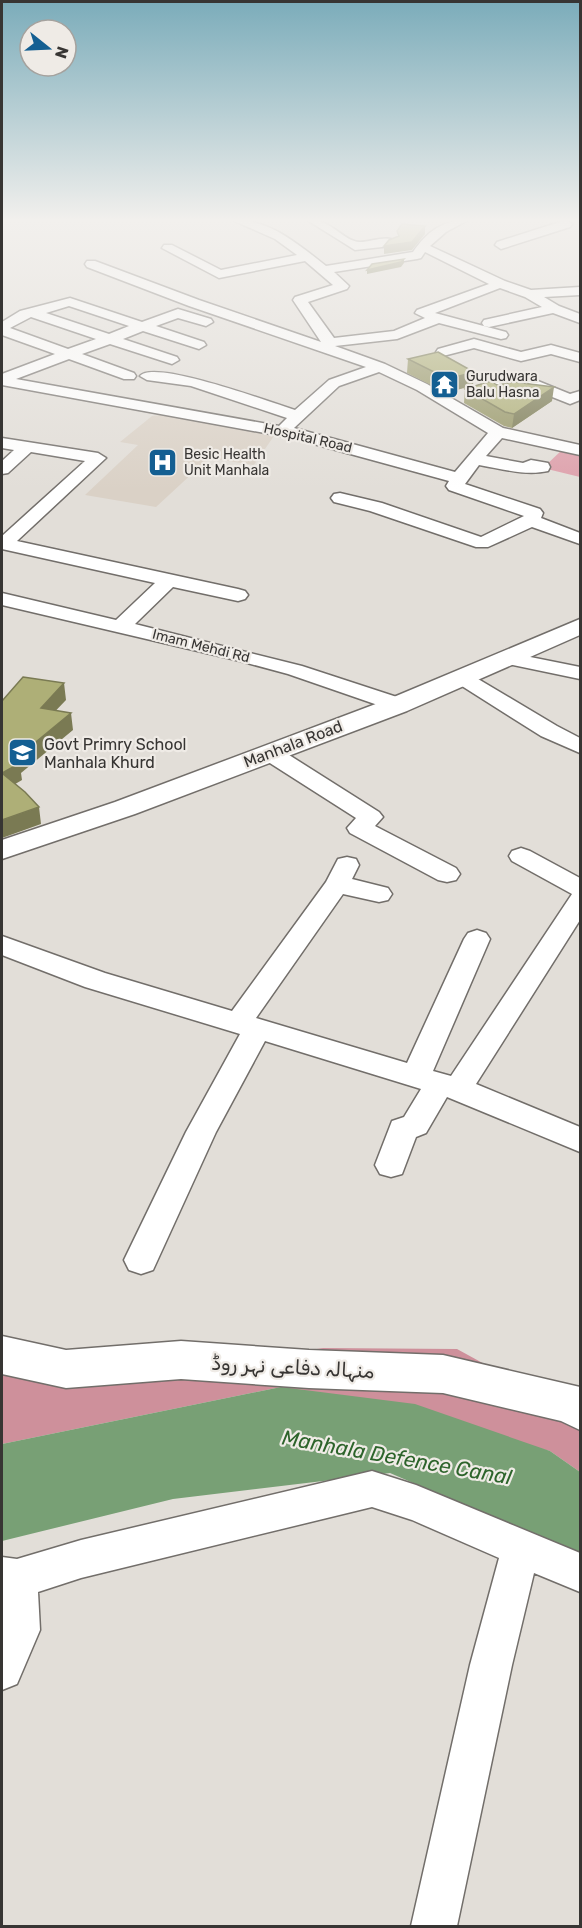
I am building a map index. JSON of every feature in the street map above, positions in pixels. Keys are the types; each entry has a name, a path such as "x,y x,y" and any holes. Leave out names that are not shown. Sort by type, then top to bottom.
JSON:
{"main road":[{"name":"Manhala Road","path":"3,848 125,808 398,705 580,626"},
{"name":"منہالہ دفاعی نہر روڈ","path":"2,1355 66,1369 181,1360 309,1369 443,1374 572,1404 580,1410"}],"street":[{"path":"2,329 31,312 39,310"},
{"path":"93,310 199,345"},
{"path":"215,310 248,322 328,345 380,367 422,387 498,432 580,450"},
{"path":"306,310 328,345"},
{"path":"430,310 422,313 505,336"},
{"path":"489,323 549,310"},
{"path":"557,310 580,319"},
{"path":"31,312 172,360"},
{"path":"2,380 178,313 204,322 248,322"},
{"path":"328,345 397,335 438,318"},
{"path":"2,329 129,376"},
{"path":"403,336 439,350 474,343 521,357 551,349 580,357"},
{"path":"282,431 334,383 380,367"},
{"path":"147,376 193,382 298,416"},
{"name":"Hospital Road","path":"2,380 282,431 459,478 455,486 534,513 531,521 580,539"},
{"path":"446,401 486,389 528,382 570,399 580,395"},
{"path":"544,442 558,430"},
{"path":"459,478 498,432"},
{"path":"2,443 98,458 2,544"},
{"path":"2,469 27,447"},
{"path":"476,459 527,469 531,465 542,467"},
{"path":"340,498 376,507 482,543 531,521"},
{"path":"2,544 238,595"},
{"path":"121,626 170,580"},
{"name":"Imam Mehdi Rd","path":"2,599 295,670 398,705"},
{"path":"505,658 580,673"},
{"path":"461,677 549,731 580,746"},
{"path":"270,753 371,817 359,828 447,874"},
{"path":"520,856 580,888"},
{"path":"141,1260 248,1026 342,875 379,894"},
{"path":"391,1165 403,1128 415,1125 438,1083 580,900"},
{"path":"438,1083 423,1057 477,939"},
{"path":"2,945 95,980 438,1083 580,1140"},
{"path":"2,1669 20,1630 9,1578 372,1489 416,1503 580,1573"},
{"path":"434,1926 491,1665 521,1548"}],"shaded area":[{"name":"Besic Health Unit Manhala","path":"161,415 276,433 254,465 209,458 156,507 85,495 138,445 120,442 152,416"},
{"path":"563,449 580,453 580,477 543,468"},
{"path":"323,1348 457,1349 570,1411 580,1419 580,1472 550,1451 281,1387 2,1444 2,1367 64,1379 179,1370"}],"water":[{"name":"Manhala Defence Canal","path":"281,1387 415,1404 550,1451 580,1472 580,1555 390,1473 173,1499 2,1541 2,1444"}],"building":[{"path":"438,352 474,372 448,379 408,359"},
{"path":"491,381 497,385 514,382 554,387 514,414 505,412 465,389"},
{"path":"23,677 64,683 41,708 71,713 14,760 20,763 2,773 2,701"},
{"path":"2,773 25,792 39,807 2,820"}],"place":[{"name":"Gurudwara Balu Hasna","path":"445,384"},
{"name":"Besic Health Unit Manhala","path":"163,462"},
{"name":"Govt Primry School Manhala Khurd","path":"23,753"}]}
